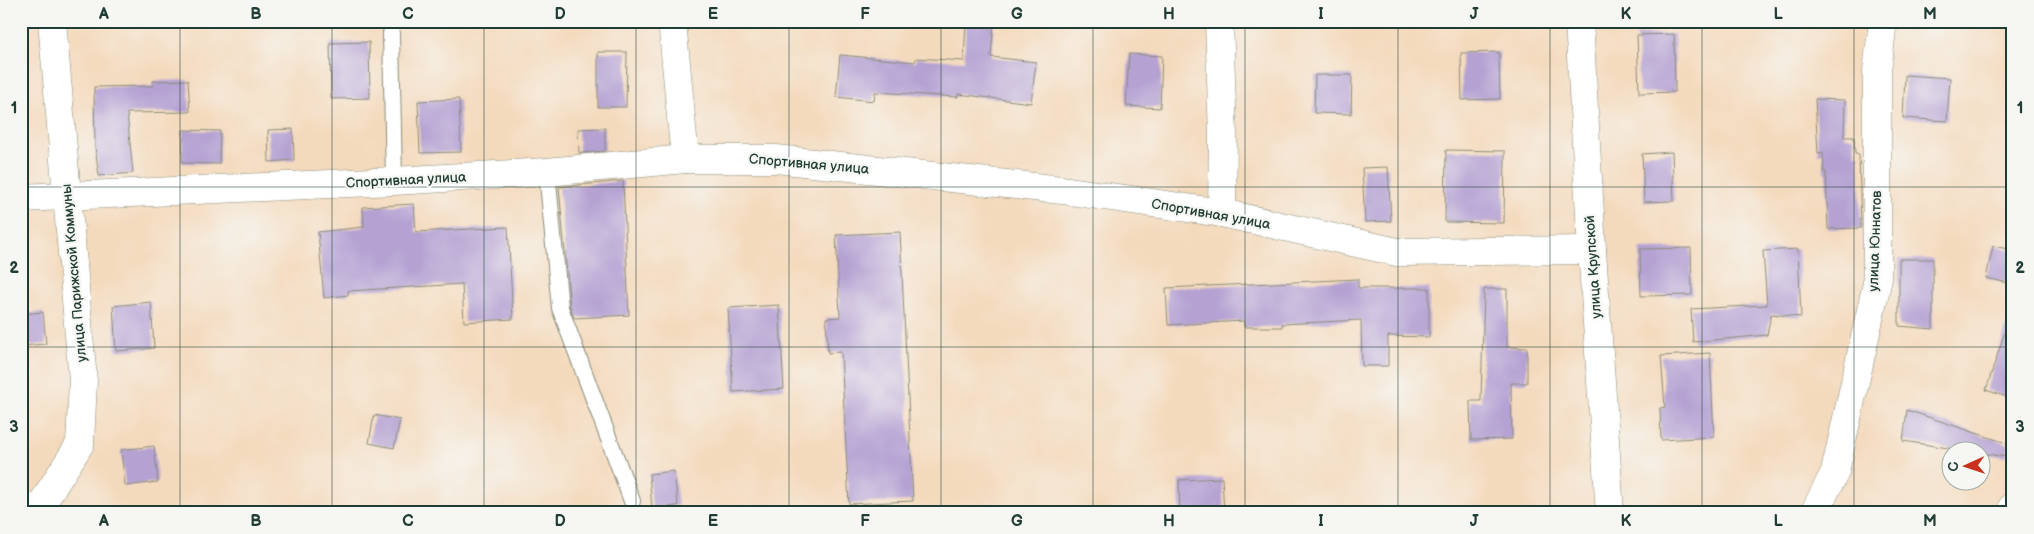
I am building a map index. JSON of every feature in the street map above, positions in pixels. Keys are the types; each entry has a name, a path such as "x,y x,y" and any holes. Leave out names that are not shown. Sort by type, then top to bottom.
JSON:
{"street":[{"name":"улица Парижской Коммуны","path":"36,513 80,444 83,381 52,21"},
{"path":"672,21 686,158"},
{"path":"1219,21 1223,136 1222,213"},
{"name":"улица Крупской","path":"1578,21 1610,513"},
{"name":"улица Юннатов","path":"1814,513 1835,472 1877,283 1877,71 1884,21"},
{"name":"Спортивная улица","path":"21,198 547,172 686,158 776,159 1062,190 1222,213 1397,252 1592,250"}],"lane":[{"path":"391,33 394,181"},
{"path":"547,172 560,308 632,501"}],"building":[{"path":"966,21 994,21 991,57 1036,62 1031,103 958,94 958,97 875,92 874,101 836,97 840,55 915,62 916,58 964,61"},
{"path":"1674,34 1675,92 1639,93 1637,35"},
{"path":"369,42 370,98 331,99 330,43"},
{"path":"598,52 627,52 626,107 598,107"},
{"path":"1499,52 1500,99 1462,100 1461,53"},
{"path":"1129,54 1162,56 1160,108 1126,106"},
{"path":"1315,75 1352,75 1351,114 1314,113"},
{"path":"1905,75 1950,78 1947,121 1903,118"},
{"path":"188,80 190,112 127,113 133,173 99,176 95,147 94,87 153,86 153,81"},
{"path":"459,99 461,152 420,153 418,101"},
{"path":"1815,99 1845,100 1844,137 1854,137 1855,154 1859,154 1861,228 1828,229 1826,172 1824,172 1823,153 1818,154"},
{"path":"605,128 605,151 579,153 578,129"},
{"path":"293,129 294,160 269,162 268,130"},
{"path":"183,130 220,131 219,164 182,163"},
{"path":"1446,150 1505,151 1504,223 1445,222"},
{"path":"1672,152 1674,201 1644,202 1642,154"},
{"path":"1388,167 1391,221 1365,222 1362,168"},
{"path":"623,181 629,315 574,318 570,306 559,187"},
{"path":"414,204 416,232 508,227 513,319 464,322 462,284 348,291 348,295 324,298 318,232 364,227 363,207"},
{"path":"900,232 913,501 849,504 841,352 828,353 826,318 840,317 836,235"},
{"path":"1993,246 2013,250 2013,284 1986,278"},
{"path":"1691,248 1692,295 1641,296 1640,249"},
{"path":"1798,249 1801,317 1771,314 1767,335 1693,342 1691,309 1767,305 1763,251"},
{"path":"1899,259 1933,259 1933,329 1899,326"},
{"path":"1358,279 1358,288 1429,288 1429,337 1388,336 1388,366 1362,366 1361,320 1282,324 1282,327 1244,327 1244,321 1168,325 1166,288"},
{"path":"1484,289 1507,289 1507,347 1527,348 1527,383 1511,383 1512,439 1471,440 1470,401 1481,401"},
{"path":"151,302 154,348 116,351 113,306"},
{"path":"779,305 784,389 733,392 728,308"},
{"path":"43,312 46,344 21,346 21,314"},
{"path":"2008,322 2013,323 2013,399 1986,390"},
{"path":"1710,353 1714,437 1661,440 1660,408 1665,407 1661,356"},
{"path":"1907,410 2009,444 2006,457 1992,455 1992,442 1942,442 1942,447 1903,441"},
{"path":"374,415 400,420 394,448 369,443"},
{"path":"154,446 158,482 125,486 121,450"},
{"path":"674,471 678,506 652,508 649,474"},
{"path":"1222,478 1224,513 1180,513 1179,480"}]}
